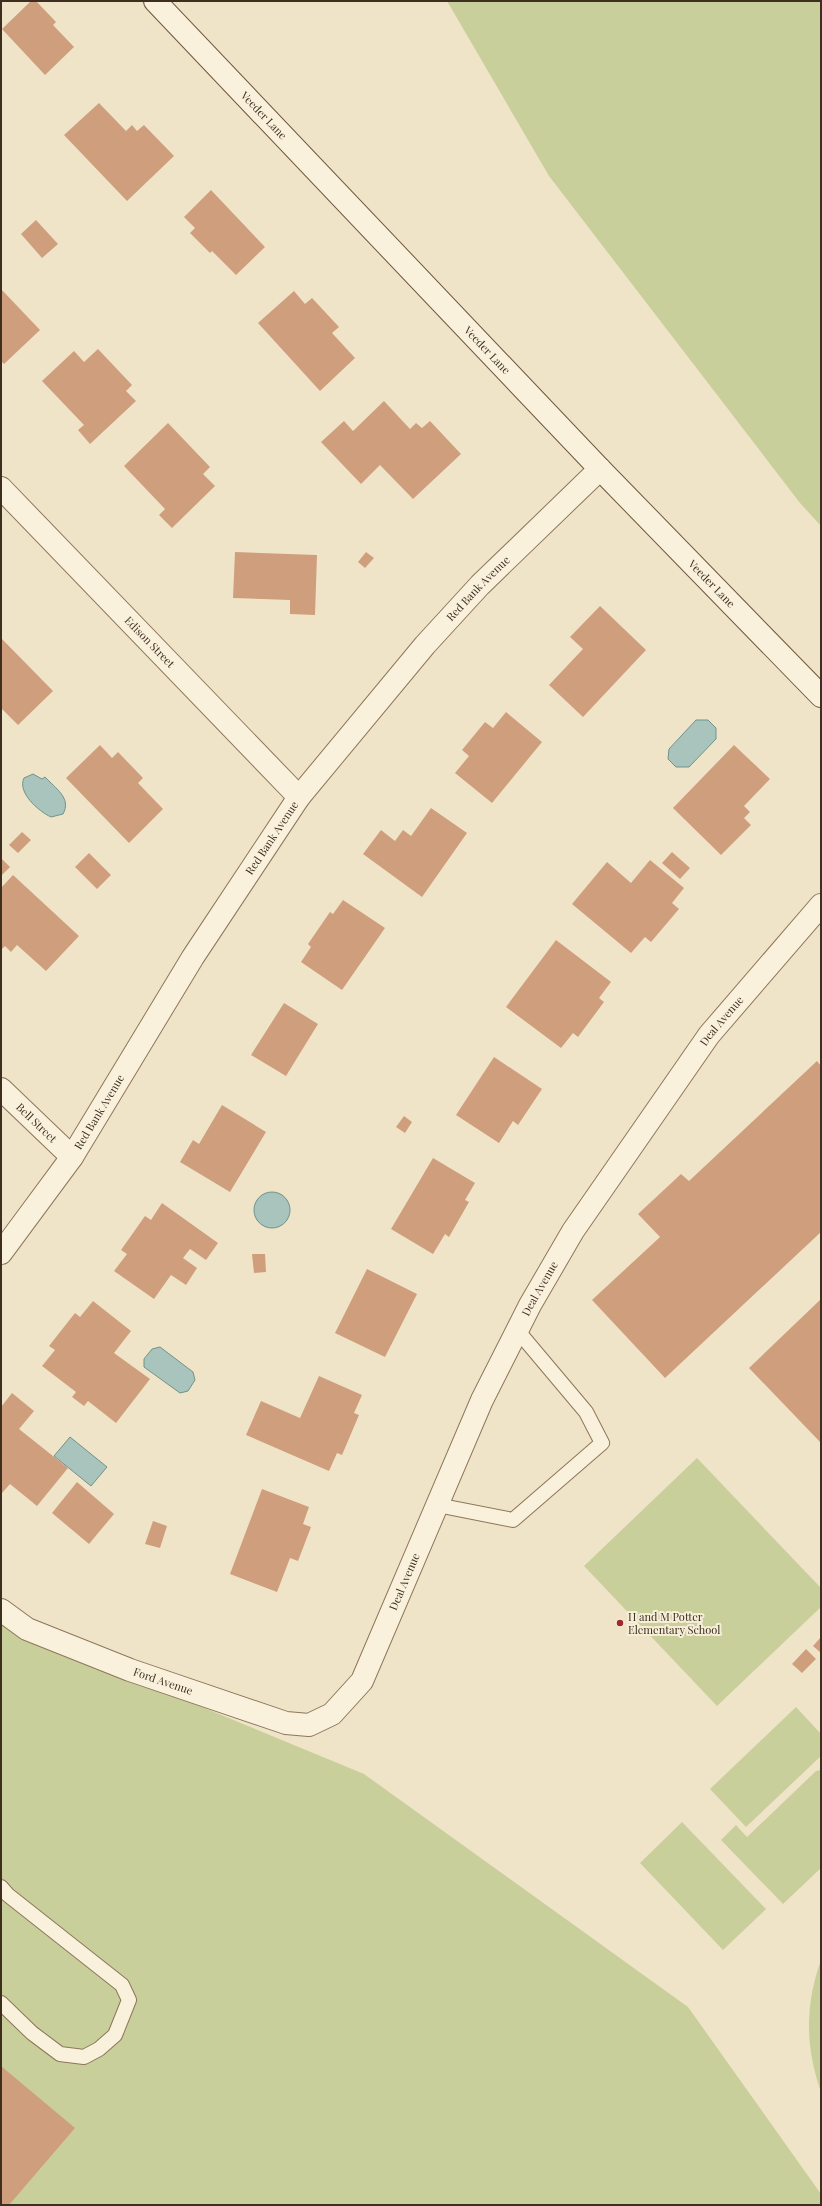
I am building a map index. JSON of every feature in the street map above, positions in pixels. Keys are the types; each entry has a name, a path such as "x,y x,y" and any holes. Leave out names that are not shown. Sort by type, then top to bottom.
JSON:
{"street":[{"name":"Veeder Lane","path":"155,1 600,469 821,696"},
{"name":"Red Bank Avenue","path":"1,1253 72,1157 193,957 299,797 425,645 480,585 600,469"},
{"name":"Edison Street","path":"1,488 299,797"},
{"name":"Deal Avenue","path":"332,1714 362,1681 482,1400 517,1330 573,1231 709,1035 821,905"},
{"name":"Bell Street","path":"1,1088 72,1157"},
{"name":"Ford Avenue","path":"1,1610 27,1629 130,1670 286,1723 309,1725 332,1714"}],"lane":[{"path":"437,1505 513,1520 602,1443 586,1412 517,1330"},
{"path":"1,2003 32,2033 60,2054 84,2057 99,2049 115,2035 129,2000 122,1985 3,1895"}],"green space":[{"path":"447,1 821,1 821,526 800,503 549,176"},
{"path":"697,1458 821,1588 821,1607 717,1706 584,1566"},
{"path":"1,1624 364,1774 688,2007 821,2194 821,2205 1,2205"},
{"path":"796,1707 821,1734 821,1756 746,1827 710,1789"},
{"path":"821,1770 821,1868 783,1904 721,1840 736,1825 747,1837 816,1771"},
{"path":"682,1822 766,1909 723,1950 640,1863"},
{"path":"821,1960 821,2092 812,2059 809,2026 812,1993"}],"water":[{"path":"696,720 708,720 716,728 716,739 689,767 676,767 668,759 669,749"},
{"path":"33,774 42,779 45,777 64,798 65,808 63,814 51,817 35,806 26,795 23,789 24,778"},
{"path":"276,1192 285,1197 289,1203 289,1217 285,1223 276,1228 268,1228 259,1223 255,1217 254,1206 259,1197 265,1193"},
{"path":"160,1347 193,1372 195,1380 188,1391 180,1393 144,1367 144,1359 152,1349"},
{"path":"70,1437 107,1467 91,1486 54,1456"}],"building":[{"path":"31,1 36,1 56,22 53,25 74,47 45,75 2,29"},
{"path":"99,103 126,131 132,125 137,131 144,125 174,156 127,201 64,135"},
{"path":"211,190 265,247 236,275 212,251 210,253 190,233 195,228 184,217"},
{"path":"36,220 58,244 42,258 21,234"},
{"path":"1,289 40,330 4,364 1,361"},
{"path":"294,291 305,304 312,298 339,327 332,333 355,358 320,391 258,323"},
{"path":"98,349 132,385 126,391 136,401 90,444 78,430 84,425 42,381 74,351 84,362"},
{"path":"384,401 410,429 416,423 422,428 430,421 461,454 413,499 380,465 361,484 321,442 344,421 353,431"},
{"path":"168,423 210,467 203,474 215,486 172,528 159,515 165,509 124,466"},
{"path":"235,552 317,555 315,615 290,614 290,600 233,598"},
{"path":"366,552 374,558 365,568 358,562"},
{"path":"600,606 646,650 583,717 549,685 583,649 570,637"},
{"path":"1,638 53,691 18,725 1,708"},
{"path":"506,712 542,742 492,803 455,773 469,756 462,750 485,722 493,728"},
{"path":"100,745 112,758 118,752 143,778 138,783 163,809 129,843 66,778"},
{"path":"734,745 770,779 744,806 750,812 744,818 751,825 721,855 673,808"},
{"path":"431,808 467,833 422,897 363,854 381,830 395,841 403,830 411,836"},
{"path":"22,832 31,840 18,853 9,845"},
{"path":"672,852 690,868 680,879 662,863"},
{"path":"89,853 111,875 97,889 75,867"},
{"path":"1,858 10,867 1,876"},
{"path":"650,860 684,888 672,903 679,909 651,942 645,937 631,953 572,904 607,862 631,883"},
{"path":"13,875 79,936 46,971 17,945 11,952 5,946 1,950 1,888"},
{"path":"343,900 385,928 342,990 301,962 311,947 308,944 330,912 333,914"},
{"path":"556,940 611,982 599,998 604,1002 578,1037 573,1033 561,1048 506,1007"},
{"path":"284,1003 318,1024 286,1076 251,1055"},
{"path":"494,1057 542,1089 518,1125 513,1121 499,1143 456,1115"},
{"path":"817,1061 821,1066 821,1232 665,1378 592,1300 660,1237 638,1214 681,1174 689,1181"},
{"path":"222,1105 266,1132 230,1192 180,1162 193,1140 199,1144"},
{"path":"404,1116 412,1122 405,1133 396,1127"},
{"path":"433,1158 475,1183 465,1200 469,1202 449,1237 445,1234 433,1254 391,1229"},
{"path":"162,1203 218,1243 206,1260 190,1249 183,1258 197,1268 186,1285 171,1275 154,1299 114,1271 127,1254 121,1250 145,1216 151,1220"},
{"path":"252,1254 265,1254 266,1272 254,1273"},
{"path":"367,1269 417,1294 385,1357 335,1333"},
{"path":"821,1299 821,1443 749,1368"},
{"path":"93,1301 131,1331 114,1353 150,1379 116,1423 88,1401 84,1406 72,1397 76,1392 42,1366 55,1350 49,1346 75,1313 80,1317"},
{"path":"319,1376 362,1395 354,1413 359,1415 342,1455 337,1453 329,1471 246,1435 261,1401 300,1418"},
{"path":"12,1393 34,1411 19,1429 68,1468 37,1506 10,1484 2,1493 1,1492 1,1407"},
{"path":"77,1482 114,1514 89,1544 52,1513"},
{"path":"262,1489 309,1507 303,1524 311,1527 298,1561 290,1558 277,1592 230,1574"},
{"path":"153,1521 167,1526 160,1548 145,1544"},
{"path":"821,1637 821,1653 813,1646"},
{"path":"806,1649 816,1659 802,1673 792,1664"},
{"path":"1,2066 75,2128 9,2205 1,2205"}],"place":[{"name":"H and M Potter Elementary School","path":"620,1623"}]}
